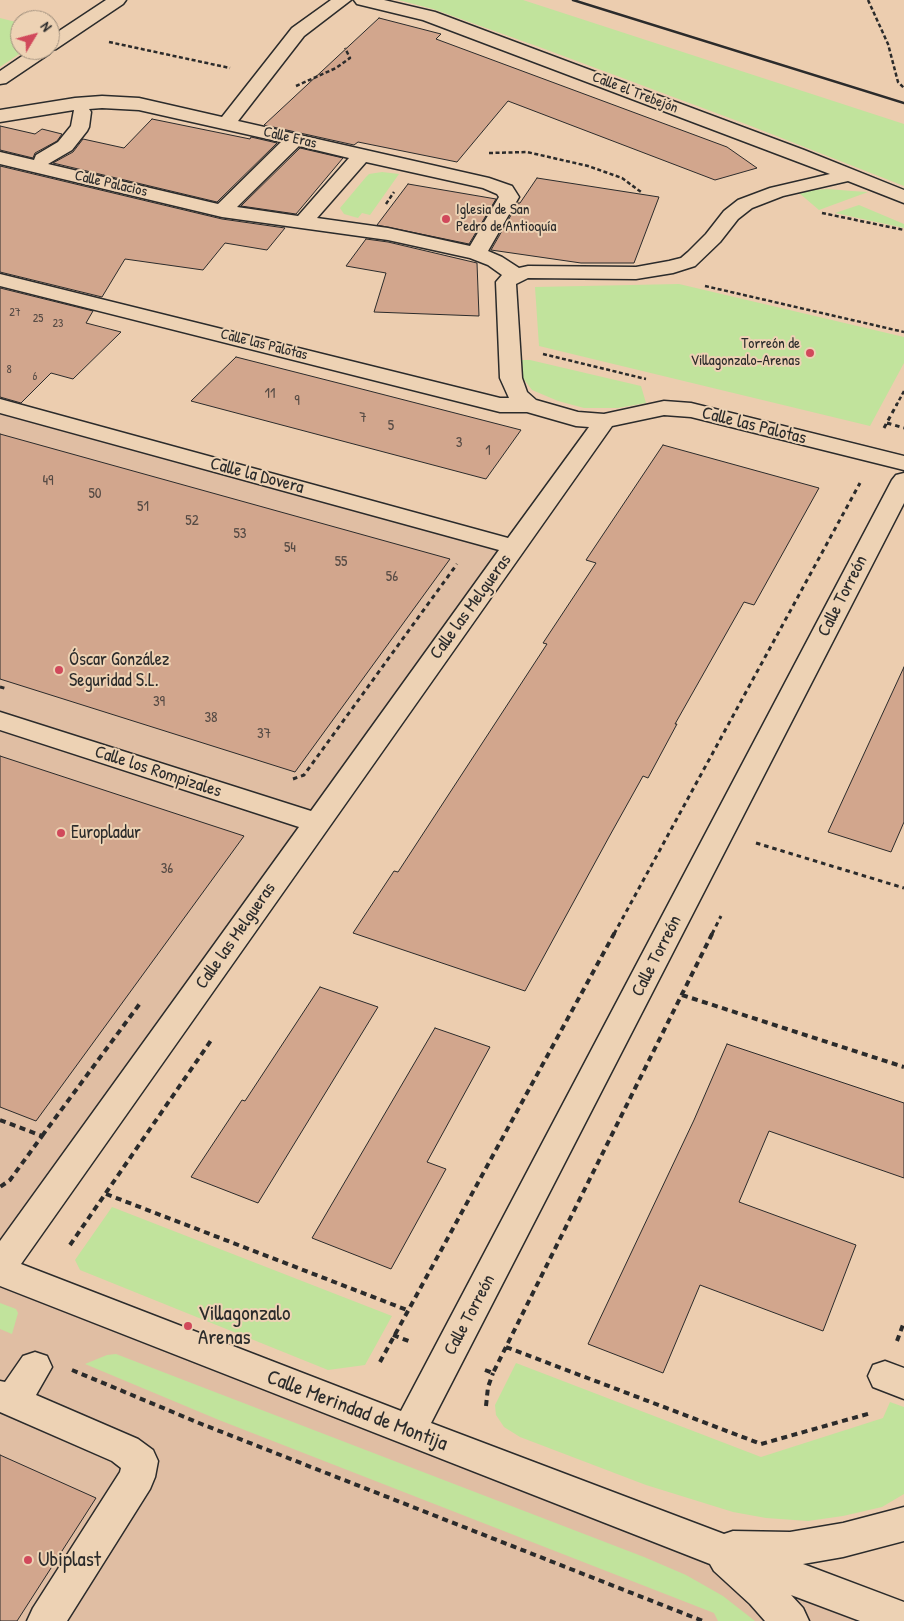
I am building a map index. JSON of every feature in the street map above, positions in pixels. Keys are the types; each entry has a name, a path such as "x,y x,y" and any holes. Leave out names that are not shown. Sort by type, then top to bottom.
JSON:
{"street":[{"path":"60,38 117,0"},
{"path":"226,124 298,32 342,0"},
{"name":"Calle el Trebejón","path":"363,0 429,16 850,175 904,198"},
{"path":"0,79 28,60"},
{"name":"Calle Eras","path":"0,116 75,104 122,102 139,104 490,184 505,190 509,197 476,253"},
{"path":"43,159 65,146 80,127 82,112"},
{"path":"222,210 294,140"},
{"path":"303,222 362,155"},
{"name":"Calle Palacios","path":"0,158 222,210 388,234 476,253 515,275"},
{"path":"604,421 576,419 528,404 517,394 511,378 506,282 515,275 528,272 636,272 673,267 688,262 695,256 713,238 731,215 745,204 777,192 850,175"},
{"name":"Calle las Palotas","path":"0,280 500,405 528,404"},
{"name":"Calle la Dovera","path":"0,406 514,547"},
{"name":"Calle las Palotas","path":"604,421 644,410 664,408 691,410 904,463"},
{"name":"Calle las Melgueras","path":"0,1267 604,421"},
{"name":"Calle Torreón","path":"409,1431 904,480"},
{"name":"Calle los Rompizales","path":"0,721 317,823"},
{"name":"Calle Merindad de Montija","path":"0,1271 409,1431 904,1620"},
{"path":"34,1367 6,1398 124,1450 140,1461 137,1477 46,1621"},
{"name":"Calle Merindad de Montija","path":"715,1548 790,1549 843,1540 904,1524"},
{"path":"715,1548 763,1591 790,1621"}],"path":[{"path":"868,0 888,44 898,82 904,88"},
{"path":"104,41 234,69"},
{"path":"294,87 336,68 350,58 345,48"},
{"path":"432,170 461,158 493,152 527,152 588,166 622,178 641,192"},
{"path":"702,286 904,332"},
{"path":"887,423 904,428"},
{"path":"380,1362 862,479"},
{"path":"292,779 297,779 304,775 459,562 459,557"},
{"path":"0,687 9,690"},
{"path":"752,852 761,834"},
{"path":"756,843 904,888"},
{"path":"722,914 506,1347 760,1444 872,1412 894,1380 904,1322"},
{"path":"682,995 904,1067"},
{"path":"0,1186 10,1180 142,1000"},
{"path":"70,1245 212,1037"},
{"path":"0,1120 42,1136"},
{"path":"106,1194 407,1310"},
{"path":"70,1369 198,1423 703,1621"},
{"path":"486,1406 488,1386 493,1373"}],"shaded area":[{"path":"0,406 514,547 0,1267"},
{"path":"0,1271 904,1621 0,1621"}],"green space":[{"path":"398,0 523,0 904,124 904,186 751,126 542,48 433,9"},
{"path":"0,18 10,20 10,60 0,67"},
{"path":"382,172 399,174 370,215 362,213 358,218 344,214 340,208 366,177 369,174"},
{"path":"828,189 868,192 819,210 799,193"},
{"path":"859,205 904,224 904,228 835,213"},
{"path":"679,284 904,337 904,363 870,426 539,346 535,287"},
{"path":"516,360 530,360 641,386 646,403 618,408 584,408 558,401 532,390 519,373"},
{"path":"112,1207 392,1316 365,1365 328,1370 80,1270 75,1260"},
{"path":"0,1303 16,1309 18,1313 12,1334 0,1329"},
{"path":"116,1354 644,1557 686,1575 723,1596 755,1621 718,1621 714,1613 219,1420 85,1364 107,1355"},
{"path":"516,1363 761,1457 883,1418 890,1402 904,1407 904,1494 882,1507 843,1516 808,1521 766,1518 733,1512 646,1485 520,1437 504,1427 496,1415 495,1405"}],"building":[{"path":"379,18 441,34 436,39 727,147 757,168 715,180 508,101 457,162 358,142 354,145 264,125"},
{"path":"152,119 277,143 217,202 53,163 73,152 83,139 124,148"},
{"path":"0,126 35,134 42,129 62,134 57,141 35,153 33,158 0,150"},
{"path":"300,148 343,158 296,214 241,206"},
{"path":"0,166 222,219 285,228 267,250 225,243 203,270 125,259 102,297 0,272"},
{"path":"537,178 659,197 634,263 581,263 491,250 518,203 520,203"},
{"name":"Iglesia de San Pedro de Antioquía","path":"408,184 496,199 469,244 377,225"},
{"path":"366,239 388,242 477,263 479,316 374,312 386,273 346,266"},
{"path":"0,288 93,311 86,323 121,332 73,379 51,373 21,403 0,397"},
{"path":"236,357 521,430 486,479 191,401"},
{"path":"0,434 450,559 295,772 0,679"},
{"path":"663,445 819,488 754,605 744,602 675,724 677,724 648,778 643,776 525,991 353,933 394,871 398,872 547,644 543,643 596,563 586,560"},
{"path":"904,667 904,822 891,852 828,832"},
{"path":"0,756 244,836 36,1121 0,1107"},
{"path":"320,987 378,1007 258,1203 191,1177 242,1100 245,1101"},
{"path":"435,1028 490,1047 427,1162 446,1169 391,1269 312,1238"},
{"path":"727,1044 904,1103 904,1178 769,1131 739,1202 856,1245 823,1331 700,1285 663,1373 588,1344 694,1120"},
{"name":"Ubiplast","path":"0,1455 96,1498 17,1621 0,1621"}],"railway":[{"path":"573,0 904,103"}],"place":[{"name":"Iglesia de San Pedro de Antioquía","path":"446,219"},
{"name":"Torreón de Villagonzalo-Arenas","path":"810,353"},
{"name":"Óscar González Seguridad S.L.","path":"59,670"},
{"name":"Europladur","path":"61,833"},
{"name":"Villagonzalo Arenas","path":"188,1326"},
{"name":"Ubiplast","path":"28,1560"}]}
